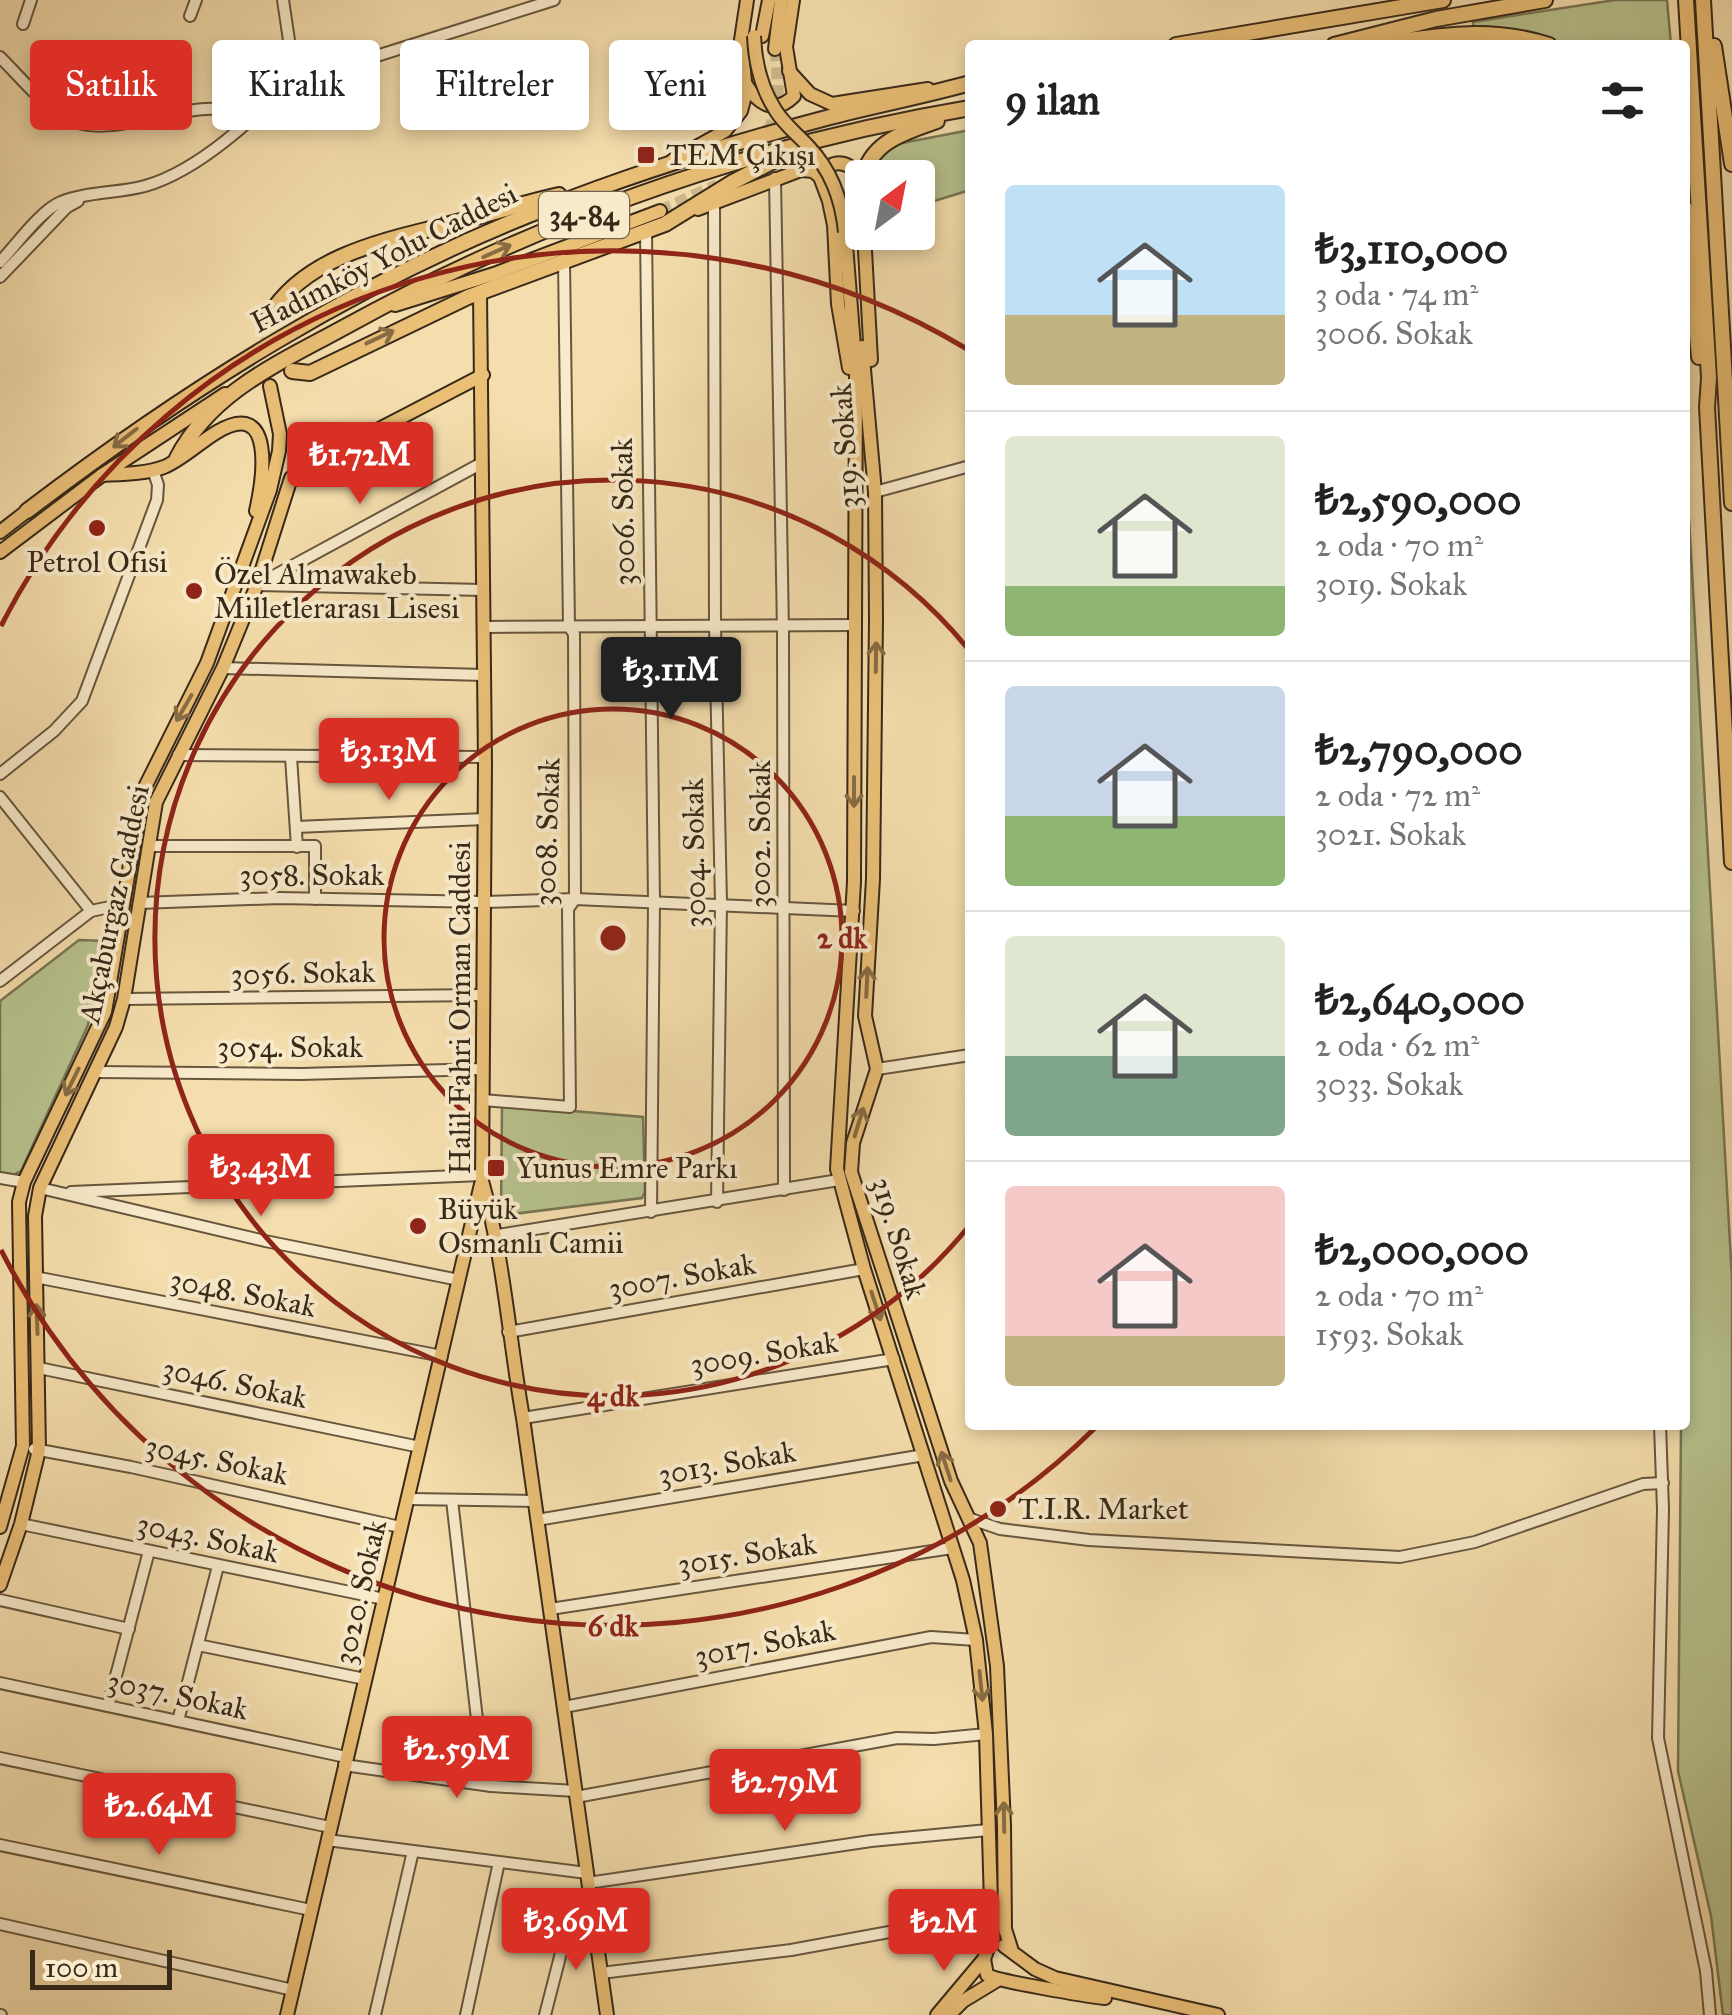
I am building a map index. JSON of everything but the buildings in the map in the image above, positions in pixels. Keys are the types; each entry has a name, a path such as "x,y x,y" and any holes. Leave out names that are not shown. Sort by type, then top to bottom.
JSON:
{"highway":[{"path":"1357,16 1400,0"},
{"path":"1207,40 1443,0"},
{"path":"1354,40 1436,19 1544,0"},
{"path":"1686,0 1688,40"},
{"path":"1703,0 1732,164"},
{"path":"1703,0 1732,503"},
{"path":"1401,40 1456,32 1534,40"},
{"path":"1690,66 1709,378 1707,408"},
{"name":"Hadımköy Yolu Caddesi","path":"27,511 143,424 299,328 439,255 543,209 666,166 816,120 965,85"},
{"name":"Hadımköy Yolu Caddesi","path":"288,366 378,308 541,232 657,188 798,144 965,109"},
{"path":"868,160 884,143 906,131 965,110"},
{"path":"288,366 310,373 480,292 646,232 682,216 733,182 783,158 798,144"},
{"path":"269,316 297,284 324,266 362,249 541,199 600,190"},
{"path":"1690,253 1707,408 1732,862"},
{"name":"34-84","path":"236,388 288,366"},
{"path":"177,458 203,419 236,388"}],"main road":[{"path":"666,166 731,126 745,101 742,40 747,0"},
{"path":"761,0 758,36 769,82 786,112 833,165 845,193"},
{"path":"758,36 769,0"},
{"path":"775,49 781,0"},
{"path":"745,82 758,102 767,106 784,105 794,96 786,36 793,0"},
{"path":"790,71 810,94 832,104 909,90 950,89"},
{"path":"820,177 828,164 845,164"},
{"path":"682,216 801,170 813,171 820,177 834,225 838,304 855,412"},
{"path":"378,308 494,274 660,211"},
{"name":"319. Sokak","path":"854,250 854,911 837,1169 944,1529 963,1580 976,1640 986,1734 993,1913 986,1955"},
{"name":"319. Sokak","path":"855,250 875,492 873,879 866,1016 876,1073 853,1143 852,1172 951,1481 980,1543 997,1666 1005,1930 1014,1952"},
{"name":"Halil Fahri Orman Caddesi","path":"480,292 485,819 482,1178 498,1239 508,1332 607,2015"},
{"name":"Akçaburgaz Caddesi","path":"0,1586 21,1524 39,1450 35,1216 40,1188 97,1072 124,999 156,802 223,668 292,478 306,466 483,376"},
{"path":"248,553 280,451 279,418 270,386"},
{"name":"34-84","path":"0,552 102,475 236,388"},
{"path":"102,475 153,470 170,464 230,425 245,424 255,429 262,445 262,469 248,553"},
{"name":"Hadımköy Yolu Caddesi","path":"0,532 27,511"},
{"name":"Akçaburgaz Caddesi","path":"2,1517 23,1446 20,1202 24,1182 106,1012 142,793 206,663 248,553"},
{"path":"206,663 223,668"},
{"path":"844,1053 855,1047 874,1051"},
{"path":"843,1074 860,1086 876,1073"},
{"name":"3020. Sokak","path":"287,2015 482,1178"},
{"path":"944,1529 953,1519 971,1520"},
{"path":"952,1548 968,1550 980,1543"},
{"path":"938,2015 986,1955 1001,1946 1047,1975 1218,2015"},
{"path":"949,2015 963,2000 1017,1973 1014,1952"},
{"path":"986,1955 987,1974 1002,1981 1076,1994 1145,2000"}],"street":[{"path":"23,24 32,0"},
{"path":"190,16 196,0"},
{"path":"283,0 289,40"},
{"path":"380,56 554,0"},
{"path":"0,58 57,111 82,124 93,126 212,111"},
{"path":"0,262 55,205 150,185 177,174 235,130"},
{"name":"3002. Sokak","path":"775,178 785,906 784,1190"},
{"path":"0,277 67,207 86,197"},
{"name":"3004. Sokak","path":"714,202 715,625 721,903 717,1202"},
{"name":"3006. Sokak","path":"646,232 654,901 650,1212"},
{"name":"3008. Sokak","path":"482,1100 570,1106 568,909 575,900 574,634 569,626 564,261"},
{"path":"256,585 482,463"},
{"path":"875,492 965,467"},
{"path":"0,774 54,731 82,701 157,500 153,470"},
{"path":"256,585 483,590"},
{"path":"484,627 854,624"},
{"path":"223,668 484,675"},
{"path":"178,755 484,757"},
{"path":"291,757 298,847"},
{"path":"0,797 91,911"},
{"path":"296,827 485,819"},
{"path":"149,846 316,846 315,899"},
{"name":"3058. Sokak","path":"139,903 575,900 854,911"},
{"path":"0,981 91,911 124,904"},
{"name":"3056. Sokak","path":"124,999 483,995"},
{"path":"876,1073 965,1055"},
{"name":"3054. Sokak","path":"97,1072 301,1074 483,1069"},
{"path":"0,1178 24,1182"},
{"path":"55,1193 482,1178"},
{"path":"468,1242 840,1180"},
{"path":"40,1188 459,1280"},
{"name":"3007. Sokak","path":"508,1332 864,1268"},
{"name":"3048. Sokak","path":"35,1277 442,1356"},
{"name":"3009. Sokak","path":"523,1418 894,1359"},
{"name":"3046. Sokak","path":"39,1368 420,1447"},
{"path":"1660,1430 1663,1483 1658,1738 1706,1971 1710,2015"},
{"name":"3045. Sokak","path":"23,1446 400,1526"},
{"name":"3013. Sokak","path":"538,1520 924,1455"},
{"path":"971,1520 1000,1529 1089,1540 1400,1558 1476,1542 1643,1484 1663,1483"},
{"path":"408,1499 535,1501"},
{"path":"452,1500 473,1694 492,1786"},
{"name":"3043. Sokak","path":"21,1524 384,1599"},
{"path":"980,1543 1000,1529"},
{"name":"3015. Sokak","path":"550,1609 952,1548"},
{"path":"108,1706 149,1551"},
{"path":"178,1721 218,1566"},
{"path":"0,1600 129,1629"},
{"name":"3017. Sokak","path":"564,1707 931,1637 976,1640"},
{"path":"198,1645 365,1680"},
{"name":"3037. Sokak","path":"0,1683 345,1761 492,1786 576,1794 897,1738 986,1734"},
{"path":"0,1758 328,1834 587,1878 988,1830"},
{"path":"0,1845 311,1910"},
{"path":"375,2015 414,1851"},
{"path":"466,2015 499,1862"},
{"path":"601,1973 792,1950 993,1913"},
{"path":"545,2015 571,1926 593,1917"},
{"path":"0,1924 293,1990"}],"green space":[{"path":"1615,0 1667,0 1671,40 1548,40 1522,31 1473,28 1473,22"},
{"path":"965,131 965,192 935,201 935,160 877,160 897,144"},
{"path":"1690,536 1732,1278 1732,2015 1723,2015 1711,1916 1678,1771 1681,1430 1690,1430"},
{"path":"79,940 106,941 88,1025 21,1171 13,1175 0,1173 0,1001"},
{"path":"502,1105 643,1117 642,1198 505,1215 501,1212"}],"tunnel":[{"path":"749,162 767,136 776,109 775,49"},
{"path":"660,211 717,185"},
{"path":"269,316 270,344 288,367"}],"place":[{"name":"TEM Çıkışı","path":"646,155"},
{"name":"Petrol Ofisi","path":"97,528"},
{"name":"Özel Almawakeb Milletlerarası Lisesi","path":"194,591"},
{"name":"Yunus Emre Parkı","path":"496,1168"},
{"name":"Büyük Osmanlı Camii","path":"418,1226"},
{"name":"T.I.R. Market","path":"998,1509"}]}
